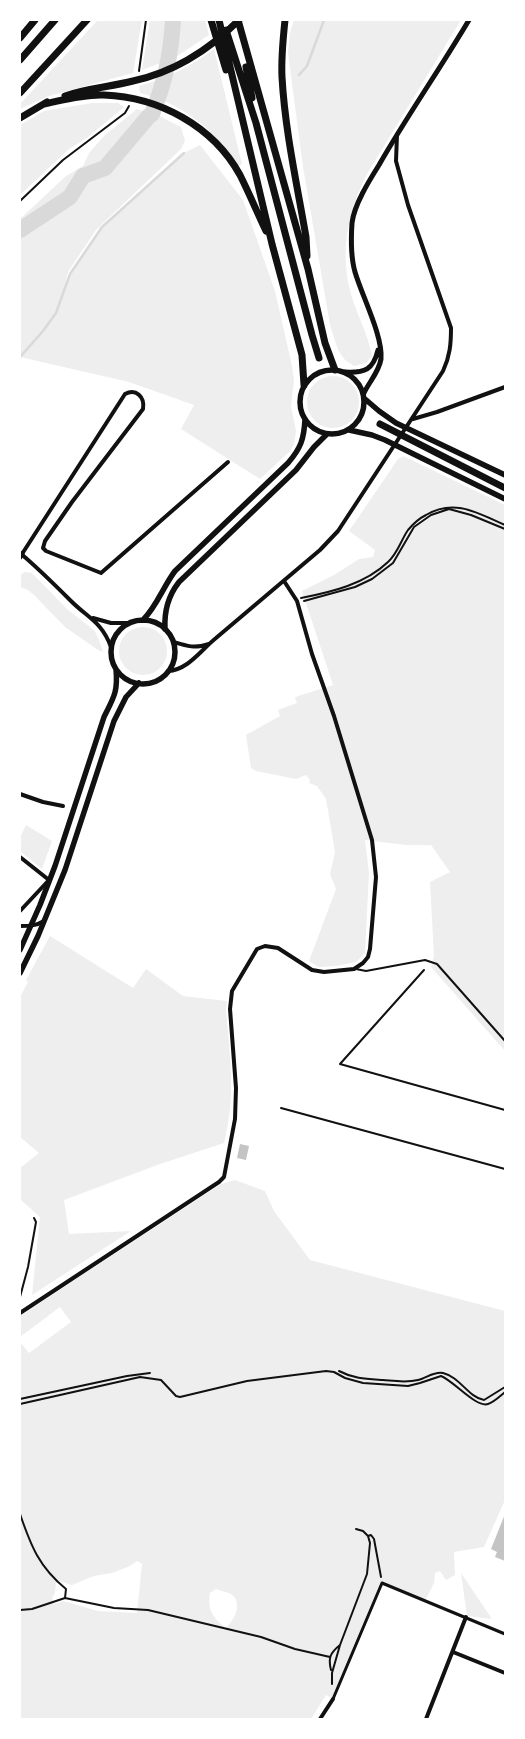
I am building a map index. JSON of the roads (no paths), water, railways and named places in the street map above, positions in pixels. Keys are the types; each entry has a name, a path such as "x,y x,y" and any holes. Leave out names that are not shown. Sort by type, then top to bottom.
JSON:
{"highway":[{"path":"20,38 35,20"},
{"path":"20,60 55,20"},
{"path":"20,93 87,20"},
{"path":"211,20 243,122"},
{"path":"221,20 272,244 302,356 304,385"},
{"path":"221,20 256,123 319,358"},
{"path":"285,20 282,44 282,78 286,117 306,237 308,269"},
{"path":"239,22 256,123"},
{"path":"239,22 308,269 325,343 335,370"},
{"path":"20,118 44,104 79,91 116,85 161,73 191,59 220,39 239,22"},
{"path":"44,104 103,94 128,101 159,106 183,117 195,125 220,148 239,174 272,244"},
{"path":"380,424 503,486"}],"main road":[{"path":"143,620 154,608 175,571 294,457 302,441 305,419 300,401 304,385 312,376 323,370 345,372 359,382 365,396 379,411 396,423 505,475"},
{"path":"305,419 318,431 328,434 339,434 349,430 362,416 365,396"},
{"path":"349,430 385,440 505,499"},
{"path":"165,629 164,620 167,604 174,588 179,582 296,470 314,447 328,434"},
{"path":"20,950 50,880 104,716 117,686 111,646 117,633 129,623 143,620 158,624 165,629 173,642 174,652 173,662 168,671 155,681 139,683 130,681 116,670"},
{"path":"20,973 45,920 65,870 114,721 126,697 139,683"}],"street":[{"path":"365,396 381,358 379,342 354,271 352,221 361,197 397,134 469,20"},
{"path":"168,671 177,671 202,653 209,644 320,550 338,530 388,457 449,359 452,346 451,328 408,205 396,161 397,134"},
{"path":"345,372 358,373 371,367 378,352 379,342"},
{"path":"413,419 504,388"},
{"path":"111,646 106,633 91,617 73,603 42,571 21,555 121,398 129,392 137,393 142,397 145,402 143,409 72,502 43,545 42,548 46,551 101,573 228,462"},
{"path":"20,1313 224,1177 235,1120 236,1088 230,1009 232,991 257,949 265,946 278,948 312,970 324,972 354,969 368,957 376,877 372,840 334,716 312,654 297,601 284,581"},
{"path":"91,617 111,623 129,623"},
{"path":"173,642 197,648 209,644"},
{"path":"20,794 43,802 63,806"},
{"path":"20,857 50,880 20,911"},
{"path":"20,926 39,924 45,920"},
{"path":"320,1719 333,1699 382,1583 505,1634"},
{"path":"426,1719 466,1617"},
{"path":"452,1652 505,1673"}],"lane":[{"path":"354,969 366,971 425,960 437,964 505,1041"},
{"path":"20,1297 30,1258 36,1222 34,1218"}],"waterway":[{"path":"20,230 70,197 83,176 105,168 152,114 167,68 173,20"},
{"path":"299,75 307,66 324,20"},
{"path":"20,357 56,313 70,274 102,227 184,153"}]}
